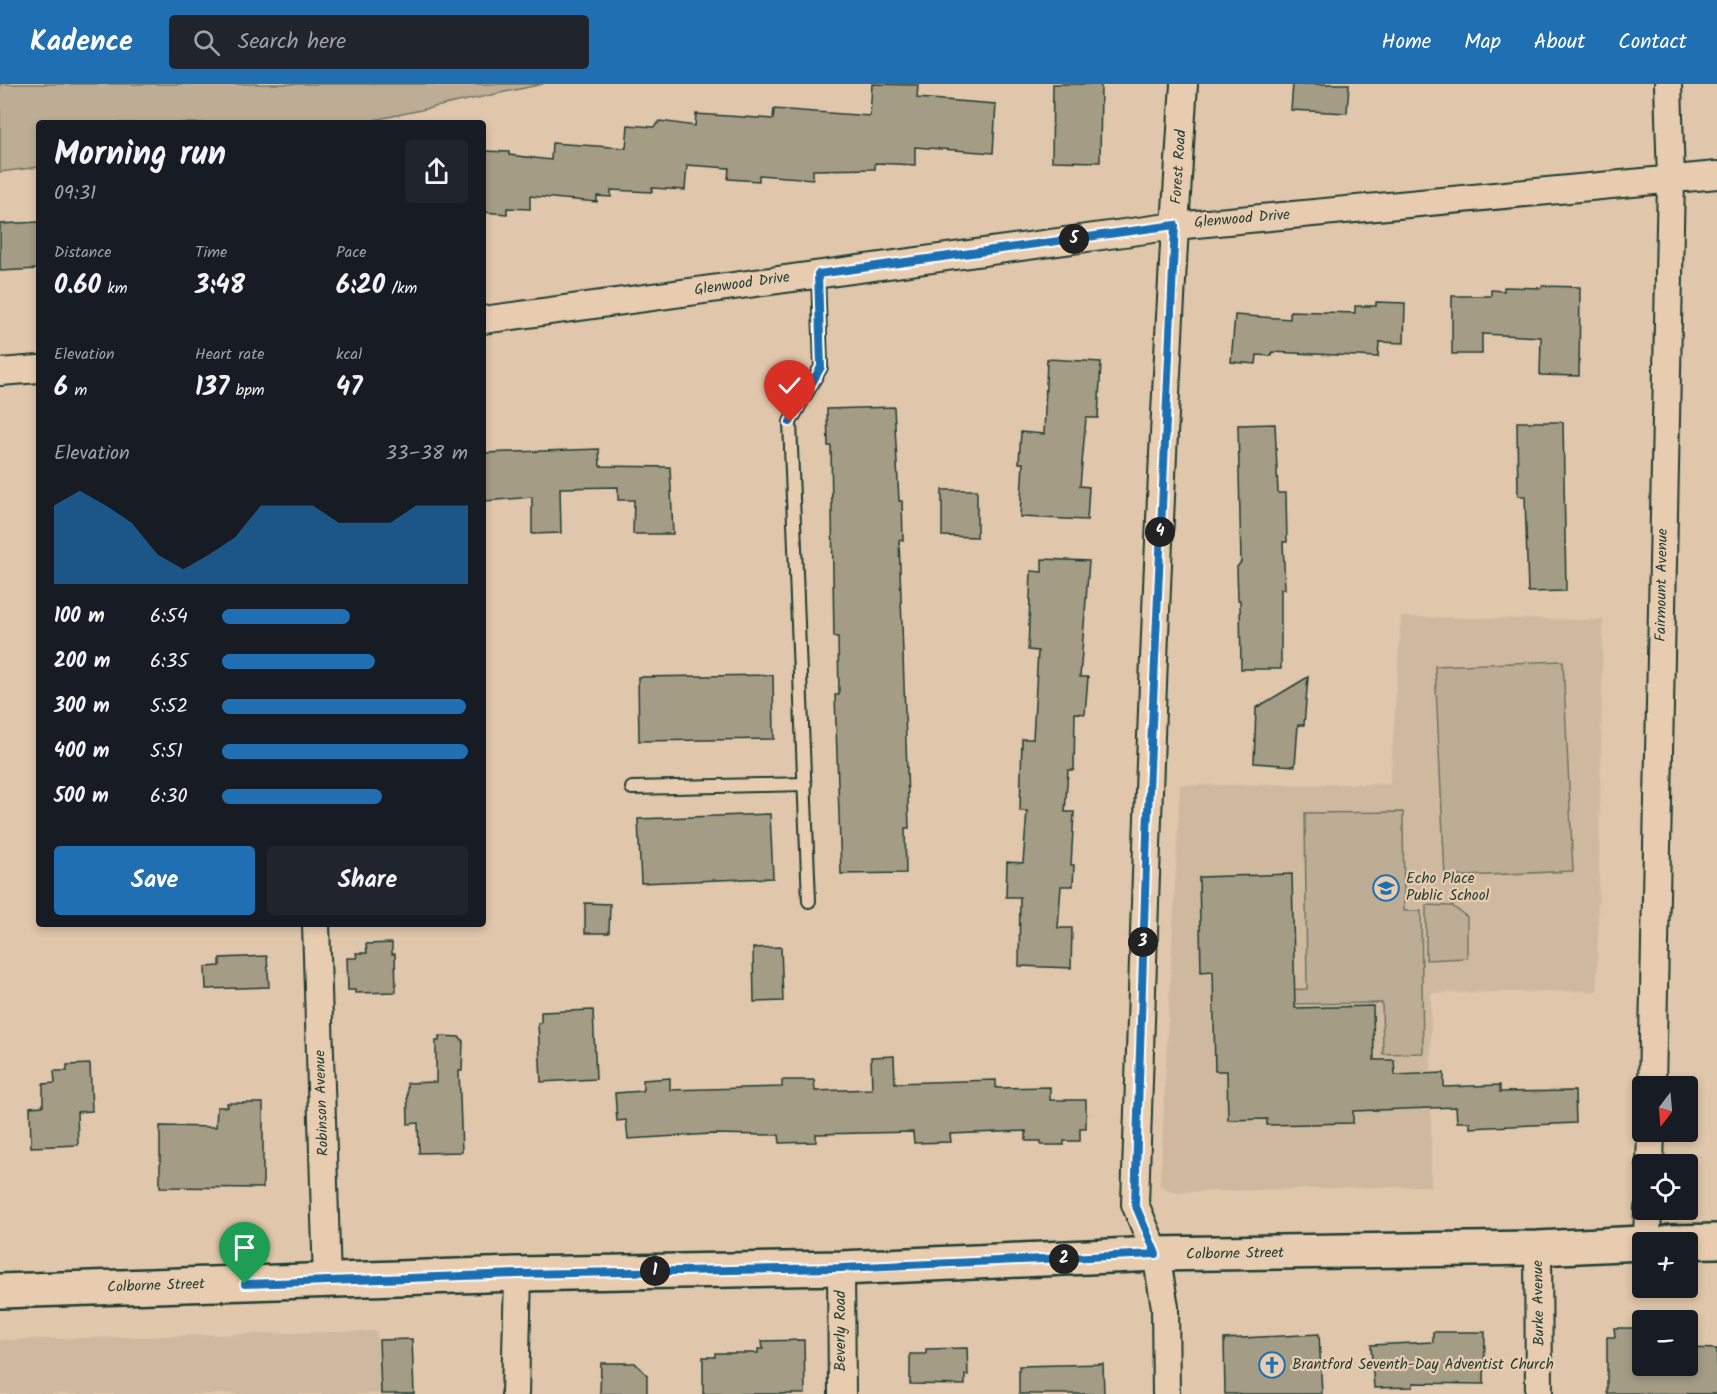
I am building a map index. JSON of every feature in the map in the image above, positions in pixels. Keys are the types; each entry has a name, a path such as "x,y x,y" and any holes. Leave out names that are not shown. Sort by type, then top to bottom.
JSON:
{"main road":[{"path":"1698,1241 1717,1241"},
{"name":"Colborne Street","path":"0,1291 518,1274 841,1268 1156,1254 1538,1248 1632,1243"}],"street":[{"name":"Forest Road","path":"1166,1394 1165,1307 1156,1254 1135,1204 1147,822 1175,225 1184,84"},
{"name":"Fairmount Avenue","path":"1652,1076 1671,180 1668,84"},
{"name":"Glenwood Drive","path":"486,320 1175,225 1717,175"},
{"path":"0,372 36,369"},
{"name":"Robinson Avenue","path":"316,927 327,1281"},
{"name":"Burke Avenue","path":"1538,1248 1539,1394"},
{"name":"Beverly Road","path":"841,1268 842,1394"},
{"path":"515,1394 518,1274"}],"lane":[{"path":"809,901 790,422 821,367 818,274"},
{"path":"632,788 805,784"}],"shaded area":[{"path":"0,84 543,84 374,120 36,120 36,167 0,172"},
{"name":"Echo Place Public School","path":"1401,617 1603,620 1597,991 1431,993 1431,1186 1172,1192 1160,1185 1180,785 1390,784"},
{"path":"1563,661 1573,871 1445,877 1435,666"},
{"path":"1403,812 1404,911 1421,911 1423,1053 1383,1054 1382,1003 1281,1004 1281,990 1307,989 1305,813"},
{"path":"1426,905 1452,906 1467,917 1467,958 1426,960"},
{"path":"377,1331 380,1394 0,1394 0,1340"}],"building":[{"path":"872,84 918,85 917,98 996,104 993,153 915,147 915,165 875,163 875,169 813,170 813,179 759,175 759,181 728,179 729,168 687,165 685,190 652,188 652,192 611,190 611,197 597,196 597,202 530,196 530,209 507,208 507,214 486,212 486,151 509,152 509,155 551,160 552,143 626,148 628,125 654,127 660,121 695,126 696,114 773,119 774,109 870,116"},
{"path":"1053,84 1101,84 1100,162 1052,161"},
{"path":"1293,84 1349,84 1347,113 1291,110"},
{"path":"36,222 36,269 0,271 0,224"},
{"path":"1542,286 1580,287 1579,376 1540,375 1541,337 1482,334 1482,354 1452,354 1452,296 1491,296 1491,290 1504,291 1504,287 1541,288"},
{"path":"1376,302 1405,303 1404,343 1379,342 1378,357 1272,352 1271,356 1257,355 1256,364 1231,362 1235,315 1290,319 1290,311 1355,313 1355,306 1376,306"},
{"path":"1047,359 1101,362 1098,418 1086,418 1080,486 1089,487 1087,520 1020,517 1023,463 1019,463 1021,432 1044,434"},
{"path":"894,407 899,501 902,501 903,540 899,540 909,828 905,828 906,873 841,874 835,695 839,695 838,637 834,637 831,446 828,446 827,409"},
{"path":"1517,422 1563,422 1566,591 1528,592 1525,496 1518,496"},
{"path":"1275,424 1278,493 1286,493 1287,542 1283,542 1285,589 1281,589 1281,669 1241,669 1237,567 1241,562 1238,425"},
{"path":"599,449 600,466 670,467 673,534 633,534 634,500 618,500 618,487 560,488 561,533 532,534 532,497 486,501 486,453"},
{"path":"942,490 977,490 977,537 942,536"},
{"path":"1042,559 1089,561 1080,677 1088,677 1085,714 1075,713 1074,770 1068,770 1065,812 1074,812 1071,865 1074,865 1073,886 1061,886 1058,928 1072,928 1071,968 1019,966 1020,897 1006,897 1007,862 1023,863 1027,811 1020,811 1022,739 1033,739 1038,651 1028,650 1031,571 1042,572"},
{"path":"773,675 774,739 639,741 638,677"},
{"path":"1308,677 1304,725 1298,725 1295,766 1254,763 1256,708"},
{"path":"770,814 773,878 641,883 638,819"},
{"path":"1292,874 1295,1008 1373,1006 1374,1060 1394,1060 1395,1075 1444,1073 1444,1087 1500,1085 1500,1092 1575,1091 1576,1123 1470,1128 1470,1122 1457,1122 1456,1107 1353,1111 1353,1123 1267,1125 1267,1119 1228,1120 1227,1071 1215,1071 1213,971 1201,972 1199,877"},
{"path":"585,903 610,904 609,933 585,933"},
{"path":"392,943 392,954 395,954 396,992 355,993 355,990 348,990 347,958 357,958 356,953 367,953 366,944"},
{"path":"781,947 783,1001 754,1002 753,948"},
{"path":"267,956 269,987 206,989 205,967 220,966 220,958"},
{"path":"593,1010 596,1079 541,1082 538,1023 541,1023 541,1012"},
{"path":"439,1036 460,1037 463,1041 462,1071 459,1071 462,1152 419,1153 418,1123 408,1124 407,1083 436,1082 436,1041 439,1041"},
{"path":"894,1056 895,1083 996,1080 996,1088 1050,1087 1050,1100 1086,1100 1086,1128 1080,1128 1080,1141 1064,1141 1064,1145 1041,1145 1041,1141 1026,1141 1026,1131 950,1134 951,1142 914,1143 913,1132 816,1134 816,1142 780,1143 779,1135 711,1134 628,1139 626,1120 617,1121 615,1093 643,1091 643,1080 670,1078 670,1090 782,1087 782,1080 814,1080 815,1091 872,1089 871,1057"},
{"path":"90,1064 92,1111 77,1112 78,1145 31,1147 30,1107 43,1106 43,1084 55,1083 54,1071 67,1071 67,1065"},
{"path":"227,1103 263,1103 263,1188 160,1187 160,1126 216,1127 217,1107 228,1107"},
{"path":"1614,1328 1632,1328 1632,1376 1698,1376 1698,1348 1717,1349 1717,1394 1607,1393 1607,1337 1615,1337"},
{"path":"1433,1332 1485,1332 1484,1384 1413,1383 1413,1387 1374,1388 1371,1345 1433,1342"},
{"name":"Brantford Seventh-Day Adventist Church","path":"1319,1334 1322,1394 1225,1394 1224,1339"},
{"path":"412,1339 414,1394 381,1394 379,1340"},
{"path":"804,1340 805,1394 703,1394 703,1357 715,1357 715,1353 758,1353 758,1349 763,1349 762,1341"},
{"path":"967,1348 968,1375 965,1375 965,1385 910,1384 910,1354 926,1354 926,1349"},
{"path":"601,1363 635,1363 647,1375 647,1394 600,1394"},
{"path":"1103,1364 1104,1394 1019,1394 1019,1366"}],"place":[{"name":"Echo Place Public School","path":"1386,888"},
{"name":"Brantford Seventh-Day Adventist Church","path":"1272,1365"}],"route":[{"path":"245,1284 518,1274 841,1268 1156,1254 1135,1204 1147,834 1175,225 818,274 821,367 790,422"}]}
